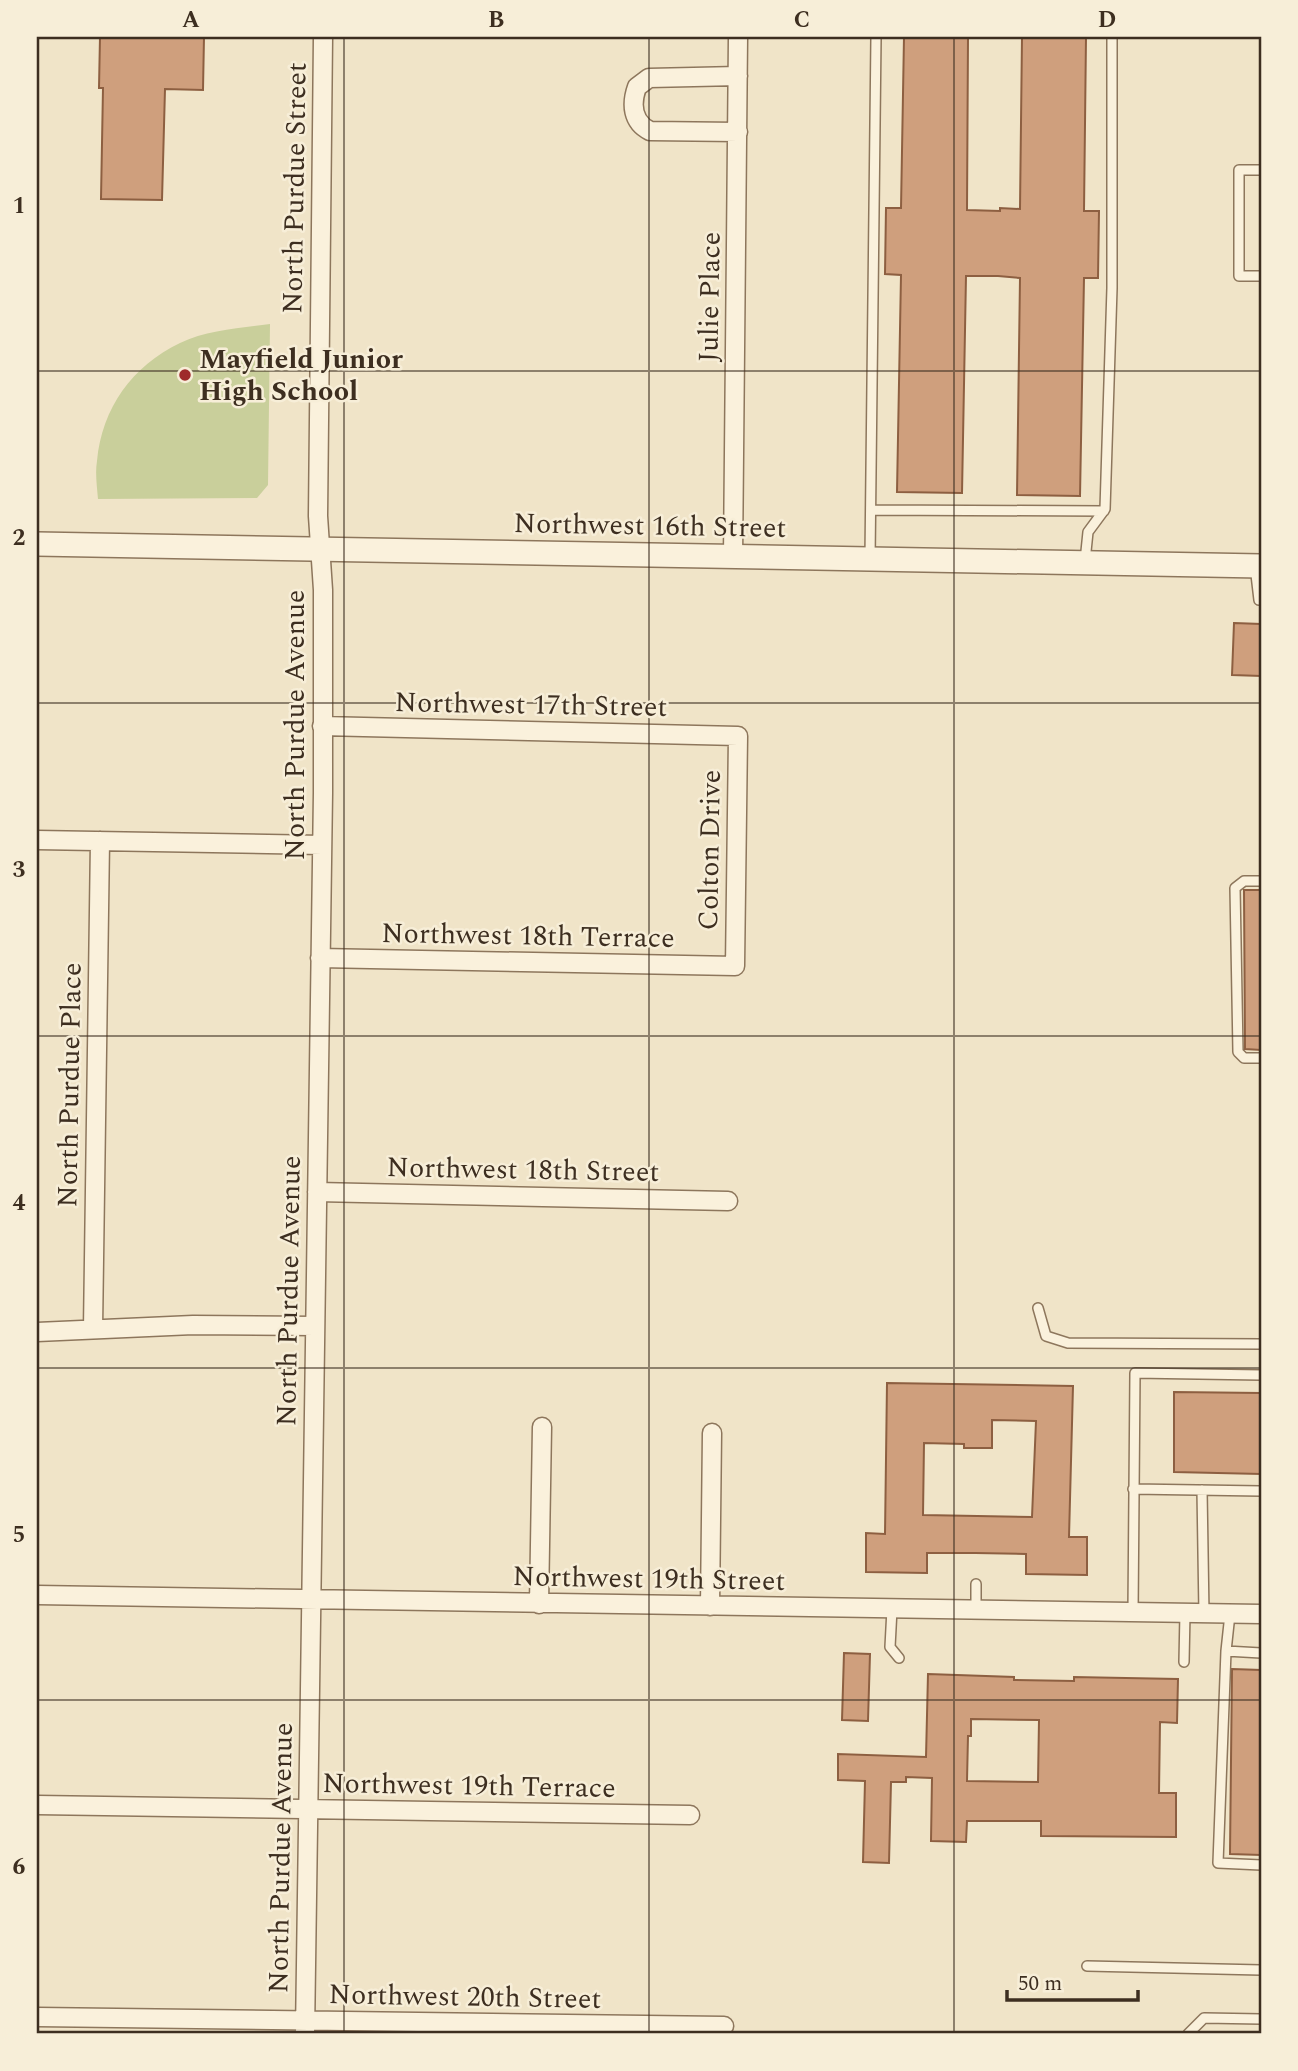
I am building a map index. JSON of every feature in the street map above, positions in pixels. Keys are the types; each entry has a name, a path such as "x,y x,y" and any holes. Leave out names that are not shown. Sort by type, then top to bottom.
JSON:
{"street":[{"name":"North Purdue Street","path":"320,549 318,503 323,37"},
{"name":"Julie Place","path":"733,558 738,37"},
{"path":"738,76 649,78 637,87 633,107 635,117 642,127 650,131 738,132"},
{"name":"Northwest 16th Street","path":"37,544 1258,566"},
{"name":"North Purdue Avenue","path":"305,2028 322,845 323,590 320,549"},
{"name":"Northwest 17th Street","path":"322,726 738,736"},
{"name":"Colton Drive","path":"735,966 738,736"},
{"path":"37,840 322,845"},
{"name":"North Purdue Place","path":"93,1329 100,841"},
{"name":"Northwest 18th Terrace","path":"320,958 735,966"},
{"name":"Northwest 18th Street","path":"317,1192 728,1200"},
{"path":"37,1332 193,1325 315,1326"},
{"path":"539,1604 542,1427"},
{"path":"710,1606 712,1433"},
{"name":"Northwest 19th Street","path":"37,1595 1261,1614"},
{"name":"Northwest 19th Terrace","path":"37,1805 690,1815"},
{"name":"Northwest 20th Street","path":"37,2017 305,2028 724,2026"}],"lane":[{"path":"870,560 876,37"},
{"path":"1085,563 1088,532 1104,511 1112,288 1112,37"},
{"path":"1261,170 1239,170 1239,276 1261,276"},
{"path":"871,510 1104,511"},
{"path":"1258,566 1261,600"},
{"path":"1261,881 1244,881 1235,888 1238,1052 1244,1058 1261,1058"},
{"path":"1038,1308 1046,1336 1068,1343 1261,1345"},
{"path":"1133,1613 1135,1373 1261,1375"},
{"path":"1133,1489 1261,1491"},
{"path":"1202,1490 1204,1614"},
{"path":"976,1584 976,1610"},
{"path":"892,1609 890,1647 899,1658"},
{"path":"1185,1614 1185,1662"},
{"path":"1230,1614 1226,1651 1218,1863 1261,1864"},
{"path":"1226,1651 1261,1653"},
{"path":"1087,1966 1261,1970"},
{"path":"1188,2034 1204,2018 1261,2019"}],"green space":[{"path":"270,324 268,485 257,498 98,499 96,466 105,423 122,391 134,376 163,352 190,339 224,330"}],"building":[{"path":"100,37 204,37 203,90 165,89 162,200 101,199 103,88 99,88"},
{"path":"904,37 968,37 967,210 1000,211 1000,208 1020,209 1022,37 1086,37 1084,211 1099,211 1098,278 1084,278 1080,496 1017,495 1020,278 998,276 966,276 962,493 897,492 901,275 885,274 886,208 901,208"},
{"path":"1234,623 1261,624 1261,676 1232,675"},
{"path":"1244,890 1261,890 1261,1050 1245,1049"},
{"path":"887,1383 1073,1386 1069,1537 1087,1537 1087,1575 1026,1574 1026,1554 975,1553 927,1553 927,1573 866,1572 866,1533 885,1534","holes":["992,1420 1036,1421 1032,1517 923,1515 924,1443 992,1448"]},
{"path":"1174,1392 1261,1393 1261,1474 1174,1472"},
{"path":"844,1653 870,1654 868,1721 842,1720"},
{"path":"1232,1669 1261,1670 1261,1855 1230,1854"},
{"path":"928,1674 1014,1677 1014,1680 1074,1681 1074,1677 1178,1679 1177,1723 1160,1722 1159,1793 1176,1793 1176,1837 1041,1836 1041,1821 967,1821 966,1842 931,1841 932,1778 906,1777 906,1782 891,1782 889,1863 863,1862 865,1781 838,1780 838,1754 926,1757","holes":["971,1719 1039,1720 1038,1782 967,1781"]}],"place":[{"name":"Mayfield Junior High School","path":"185,375"}]}
